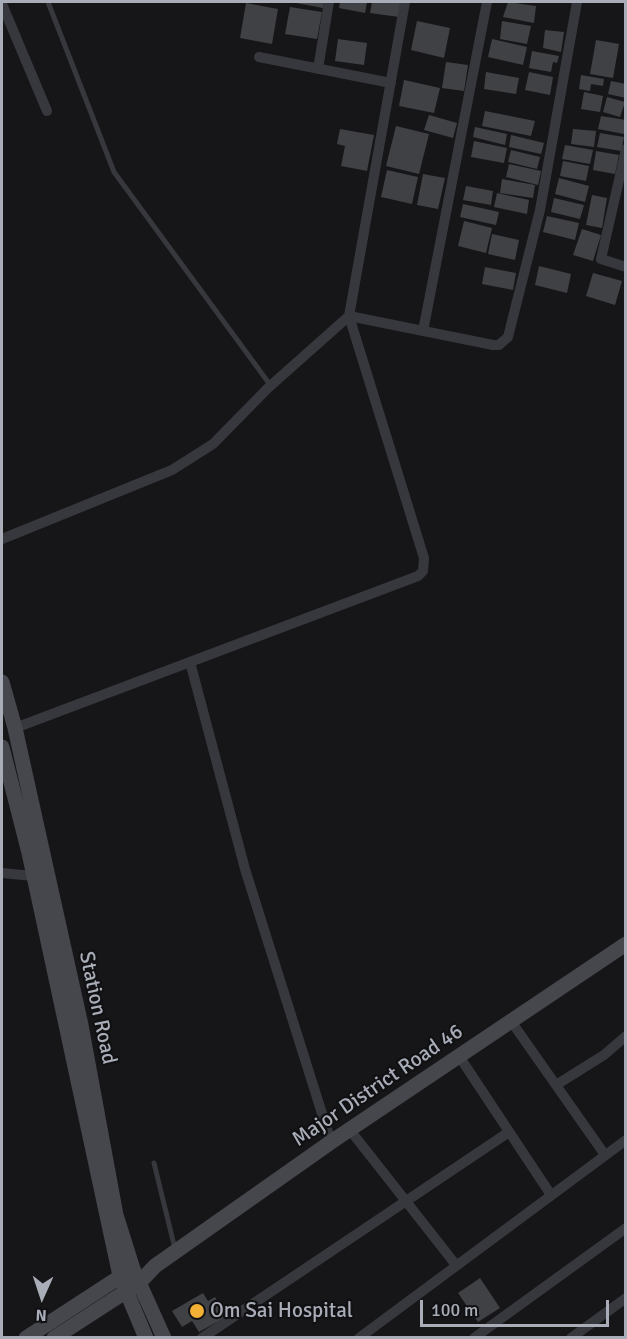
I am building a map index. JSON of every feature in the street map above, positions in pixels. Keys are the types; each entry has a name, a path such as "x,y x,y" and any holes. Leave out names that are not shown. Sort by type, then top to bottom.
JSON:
{"main road":[{"name":"Station Road","path":"2,682 15,728 81,1025 129,1280 164,1338"},
{"name":"Station Road","path":"2,747 129,1280 146,1338"},
{"name":"Major District Road 46","path":"26,1338 176,1253 331,1142 626,944"},
{"name":"Major District Road 46","path":"54,1338 129,1280"}],"street":[{"path":"318,69 329,2"},
{"path":"15,728 418,576 423,571 424,558 349,316 405,2"},
{"path":"423,331 487,2"},
{"path":"349,316 493,345 499,345 508,337 540,210 577,2"},
{"path":"2,4 46,111"},
{"path":"259,57 391,83"},
{"path":"626,149 620,202 602,259 626,267"},
{"path":"2,539 172,470 213,444 271,386 349,316"},
{"path":"190,662 245,869 331,1142"},
{"path":"2,873 33,876"},
{"path":"511,1021 605,1155"},
{"path":"556,1085 604,1054 626,1036"},
{"path":"459,1056 551,1195"},
{"path":"350,1130 456,1265"},
{"path":"202,1338 509,1132"},
{"path":"359,1338 626,1140"},
{"path":"474,1338 626,1228"},
{"path":"571,1338 626,1298"}],"lane":[{"path":"48,2 114,172 271,386"},
{"path":"154,1163 176,1253"}],"building":[{"path":"296,2 324,2 323,8"},
{"path":"340,2 367,2 365,13 339,8"},
{"path":"372,2 401,2 399,17 370,13"},
{"path":"508,2 536,6 534,23 503,17"},
{"path":"246,3 278,9 272,44 240,38"},
{"path":"290,7 322,12 317,39 285,34"},
{"path":"417,21 450,28 444,58 411,50"},
{"path":"502,21 531,26 527,44 500,39"},
{"path":"545,30 564,32 561,52 543,48"},
{"path":"338,39 367,43 364,65 335,61"},
{"path":"492,39 527,47 523,65 488,57"},
{"path":"596,40 619,44 613,78 590,74"},
{"path":"532,51 559,56 557,63 553,62 551,72 529,68"},
{"path":"446,62 468,65 464,91 442,88"},
{"path":"486,72 519,78 516,94 484,89"},
{"path":"529,72 553,77 550,95 525,90"},
{"path":"581,75 604,79 603,86 591,84 590,91 579,89"},
{"path":"404,80 440,88 434,113 399,106"},
{"path":"611,81 626,84 626,98 608,94"},
{"path":"584,92 603,96 600,112 581,109"},
{"path":"607,97 625,102 620,117 603,112"},
{"path":"485,111 535,121 531,136 482,126"},
{"path":"429,115 457,123 453,138 424,130"},
{"path":"601,116 626,120 624,134 598,129"},
{"path":"396,126 429,134 419,174 386,166"},
{"path":"475,127 507,134 505,145 473,137"},
{"path":"340,129 374,135 367,171 341,166 345,146 337,144"},
{"path":"573,129 596,131 594,147 571,144"},
{"path":"600,133 624,137 621,151 597,147"},
{"path":"511,135 544,143 541,154 509,147"},
{"path":"474,141 507,148 504,163 471,157"},
{"path":"565,145 593,150 590,164 562,159"},
{"path":"511,150 540,157 537,169 508,162"},
{"path":"596,151 619,155 615,174 593,170"},
{"path":"563,161 589,166 586,181 560,176"},
{"path":"509,164 541,171 538,185 506,177"},
{"path":"387,170 418,177 412,204 381,197"},
{"path":"423,174 445,178 438,209 417,205"},
{"path":"559,178 589,186 585,202 555,194"},
{"path":"502,179 535,185 533,198 500,193"},
{"path":"466,186 493,191 491,205 463,200"},
{"path":"497,193 529,200 527,214 494,207"},
{"path":"592,195 607,198 602,228 586,225"},
{"path":"554,198 584,205 580,219 551,212"},
{"path":"463,204 499,212 496,225 460,217"},
{"path":"547,216 579,223 575,240 543,232"},
{"path":"464,221 492,228 486,253 458,246"},
{"path":"582,229 601,235 593,261 573,255"},
{"path":"492,234 519,240 515,260 488,254"},
{"path":"539,266 571,274 567,293 535,285"},
{"path":"485,267 516,273 513,290 482,284"},
{"path":"593,273 622,281 615,305 586,296"},
{"path":"480,1278 500,1308 478,1322 458,1293"},
{"path":"203,1293 208,1301 215,1297 226,1317 199,1332 192,1321 182,1327 172,1311"}],"place":[{"name":"Om Sai Hospital","path":"197,1311"}]}
